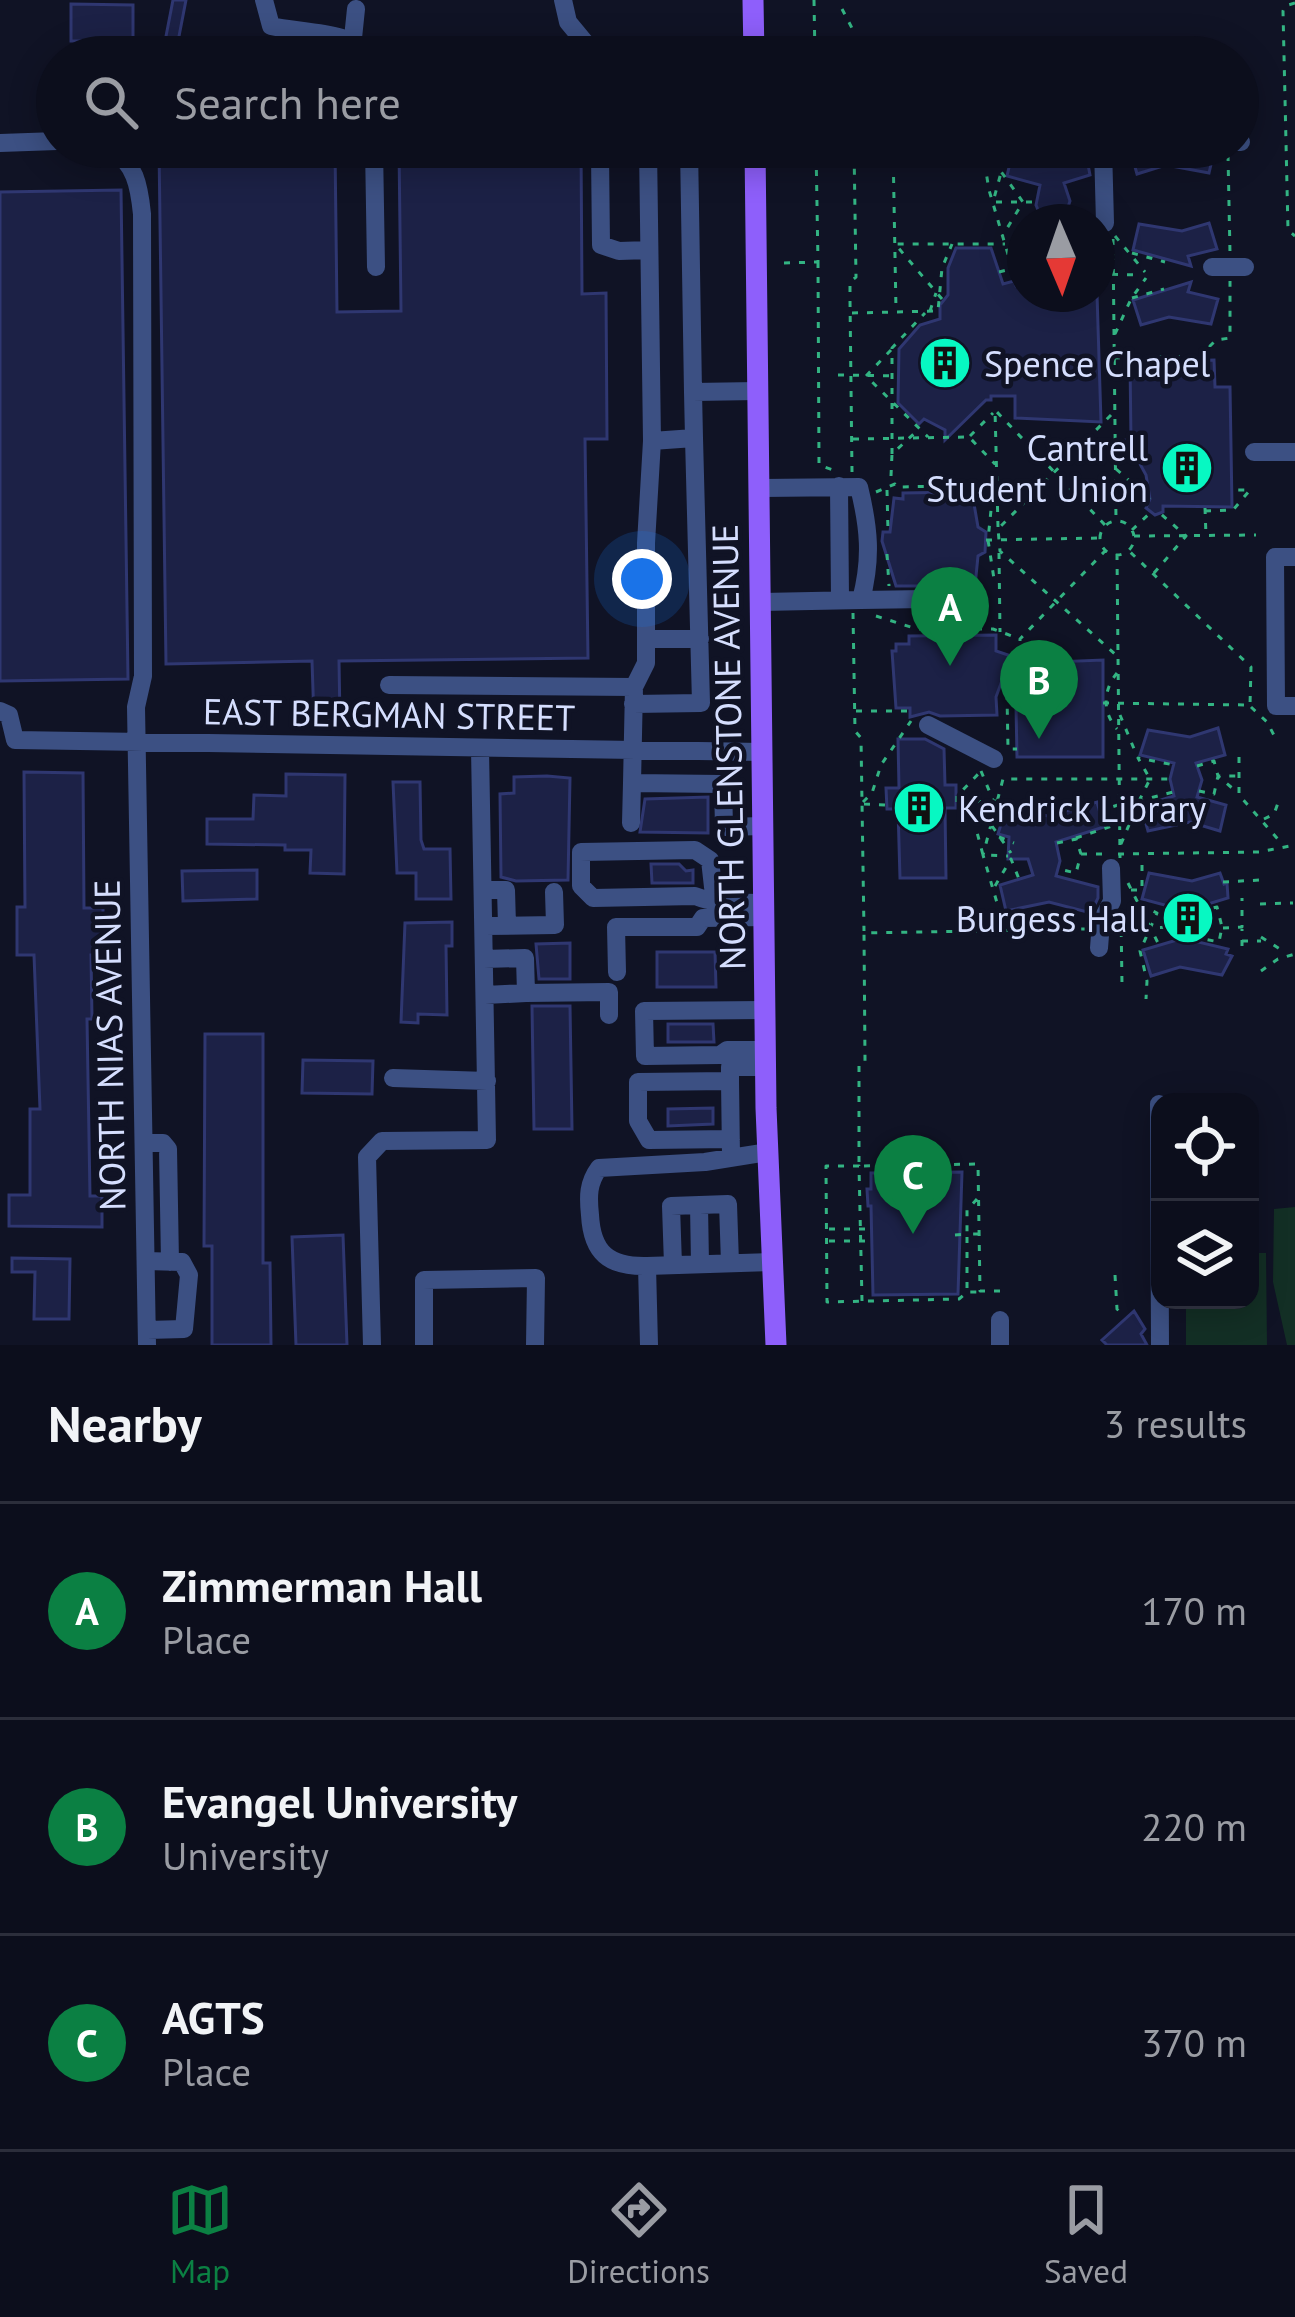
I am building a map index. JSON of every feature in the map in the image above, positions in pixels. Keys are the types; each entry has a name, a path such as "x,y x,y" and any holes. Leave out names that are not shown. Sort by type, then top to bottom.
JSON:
{"main road":[{"path":"753,0 754,36"},
{"name":"NORTH GLENSTONE AVENUE","path":"754,168 766,1103 776,1345"}],"street":[{"path":"264,0 271,26 323,36"},
{"path":"562,0 568,22 580,36"},
{"path":"353,36 357,3"},
{"path":"0,143 36,142"},
{"name":"NORTH NIAS AVENUE","path":"132,168 139,182 142,214 143,676 136,707 147,1337"},
{"path":"374,168 376,267"},
{"path":"600,168 601,245 619,251 649,250"},
{"path":"631,823 633,696 646,663 652,441 645,168"},
{"path":"389,685 701,703 689,168"},
{"path":"1102,168 1102,204"},
{"path":"693,392 757,392"},
{"path":"652,441 694,438"},
{"path":"1254,452 1295,452"},
{"path":"839,479 840,598"},
{"path":"758,488 839,479 859,487 871,534 866,607"},
{"path":"1295,557 1274,557 1279,651 1276,706 1295,706"},
{"path":"759,602 840,598 866,607 926,599 972,614"},
{"path":"646,639 700,639"},
{"name":"EAST BERGMAN STREET","path":"0,711 8,715 15,740 762,752"},
{"path":"919,723 988,765"},
{"path":"372,1345 367,1157 382,1141 488,1141 480,749"},
{"path":"632,783 723,784 724,827 763,826"},
{"path":"723,902 713,887 710,860 695,850 580,852 581,886 593,898 695,896 723,902 764,910"},
{"path":"1099,938 1119,868"},
{"path":"483,890 506,890 507,926"},
{"path":"484,926 555,925 554,892"},
{"path":"617,972 616,927 697,927 703,918 764,910"},
{"path":"484,959 525,958 526,993"},
{"path":"485,994 609,992 609,1015"},
{"path":"765,1010 644,1011 644,1037 645,1057 719,1055 727,1050 766,1058"},
{"path":"731,1142 730,1067 766,1058"},
{"path":"393,1078 487,1081"},
{"path":"649,1163 649,1140 638,1121 638,1082 730,1081"},
{"path":"648,1082 651,1129 768,1153"},
{"path":"730,1104 766,1103"},
{"path":"649,1140 731,1142"},
{"path":"144,1142 163,1143 168,1149 170,1262"},
{"path":"731,1142 705,1162 599,1168 588,1196 591,1235 602,1255 625,1266 773,1262"},
{"path":"1159,1201 1160,1345"},
{"path":"673,1265 671,1206 698,1205 728,1204 730,1263"},
{"path":"698,1205 700,1264"},
{"path":"146,1262 182,1262 189,1275 184,1329 147,1337"},
{"path":"647,1266 649,1345"},
{"path":"424,1345 424,1280 536,1278 535,1345"},
{"path":"1000,1320 1000,1345"}],"path":[{"path":"814,0 815,36"},
{"path":"1295,3 1282,11 1288,230 1295,236"},
{"path":"842,9 853,36"},
{"path":"1285,104 1295,104"},
{"path":"816,168 819,465 839,479"},
{"path":"893,168 896,311"},
{"path":"986,168 1007,251"},
{"path":"999,168 1023,202"},
{"path":"993,202 1003,168"},
{"path":"1114,358 1210,356 1216,340 1231,338 1235,168"},
{"path":"993,202 1036,202"},
{"path":"1003,235 1023,202"},
{"path":"1115,237 1144,275"},
{"path":"895,244 1005,244"},
{"path":"895,244 939,290"},
{"path":"850,313 938,310 942,268 952,244"},
{"path":"1131,253 1165,262"},
{"path":"784,263 818,262"},
{"path":"999,272 1007,270"},
{"path":"1115,275 1144,275"},
{"path":"1114,336 1144,275"},
{"path":"1131,299 1164,289"},
{"path":"866,376 929,311 939,290"},
{"path":"1114,312 1115,520"},
{"path":"891,476 892,348"},
{"path":"838,375 895,376"},
{"path":"866,376 929,438"},
{"path":"852,440 969,437 995,410"},
{"path":"995,410 1000,632"},
{"path":"995,410 1105,525"},
{"path":"998,529 1114,412"},
{"path":"892,454 919,428"},
{"path":"969,437 997,465"},
{"path":"1114,445 1126,444"},
{"path":"1114,467 1150,499"},
{"path":"869,494 895,484 997,484"},
{"path":"887,488 888,532"},
{"path":"1206,536 1205,510 1233,510 1250,490 1231,490"},
{"path":"997,498 992,500 987,540 994,580 999,582"},
{"path":"1128,550 1133,533 1151,512"},
{"path":"1162,514 1186,536"},
{"path":"1115,520 1105,525 1100,538 1106,550 1117,554 1128,550"},
{"path":"1115,520 1133,533 1256,535"},
{"path":"1153,574 1186,536"},
{"path":"987,540 1100,538"},
{"path":"1020,656 1020,639 1106,550"},
{"path":"1128,550 1251,667 1250,705"},
{"path":"1000,551 1118,656"},
{"path":"884,592 889,592 887,554"},
{"path":"1117,554 1119,868 1159,945"},
{"path":"866,607 917,629 1000,632 1020,639"},
{"path":"903,620 917,629"},
{"path":"1118,671 1108,684 1104,704 1118,730"},
{"path":"1013,680 1007,694 1008,749 1017,749"},
{"path":"1104,704 1250,705 1276,739"},
{"path":"1118,707 1150,778"},
{"path":"854,711 910,711"},
{"path":"886,805 862,804 872,794 881,765 919,723"},
{"path":"1239,757 1240,794"},
{"path":"1138,758 1174,765"},
{"path":"1197,766 1214,761 1218,776 1214,794 1199,791"},
{"path":"988,765 996,801"},
{"path":"988,765 957,802 996,801"},
{"path":"1218,776 1239,776"},
{"path":"1218,776 1240,794 1283,845"},
{"path":"1120,847 1150,778"},
{"path":"983,855 1003,779 1170,779"},
{"path":"1139,801 1173,792"},
{"path":"968,802 1005,931"},
{"path":"1262,820 1274,814 1277,803"},
{"path":"1100,811 1120,805"},
{"path":"994,815 1003,818"},
{"path":"991,824 999,837 1011,853 1015,841 999,837"},
{"path":"1057,843 1120,824"},
{"path":"1058,869 1076,873 1081,854 1076,838"},
{"path":"1119,868 1142,854 1259,852 1295,845"},
{"path":"1081,854 1119,868"},
{"path":"1140,904 1142,854"},
{"path":"983,855 1008,856"},
{"path":"993,890 1011,859 1019,879"},
{"path":"1002,875 1015,868"},
{"path":"1223,882 1260,880"},
{"path":"1121,890 1142,890"},
{"path":"1242,898 1242,943 1261,939 1292,954"},
{"path":"1260,904 1293,903"},
{"path":"1140,904 1157,913 1140,951 1148,981 1146,999"},
{"path":"1199,911 1217,907 1221,928 1219,943 1199,938"},
{"path":"1121,909 1122,985"},
{"path":"862,1301 859,1064 865,1061 864,933 1005,931 1099,938 1121,928 1173,927"},
{"path":"1221,928 1242,927"},
{"path":"1278,948 1278,959"},
{"path":"1261,971 1292,954"},
{"path":"980,1292 978,1164 826,1166 827,1302 959,1299 967,1292 980,1292 1000,1291"},
{"path":"967,1292 967,1210 979,1198"},
{"path":"827,1229 872,1229"},
{"path":"955,1234 979,1234"},
{"path":"827,1241 872,1241"},
{"path":"1115,1275 1117,1309 1125,1315"}],"green space":[{"path":"1295,1207 1295,1345 1287,1345 1273,1282 1274,1209"},
{"path":"1259,1253 1266,1253 1267,1345 1186,1345 1186,1309 1259,1309"}],"building":[{"path":"173,0 186,0 179,36 166,36"},
{"path":"71,4 133,5 133,36 71,36"},
{"path":"159,168 335,168 337,312 401,311 399,168 581,168 582,294 606,293 607,439 585,439 588,658 339,661 340,719 314,720 312,661 166,664"},
{"path":"1009,168 1089,168 1090,175 1064,183 1069,204 1036,204 1040,185 1007,176"},
{"path":"121,190 128,679 0,681 0,192"},
{"path":"1209,223 1217,249 1188,256 1191,266 1133,250 1139,224 1182,231"},
{"path":"956,248 991,248 1003,284 1007,283 1007,312 1098,312 1101,422 1015,418 1015,396 991,396 945,440 945,430 924,419 919,424 898,403 899,349 920,325 940,319 940,305 948,295 948,268"},
{"path":"1191,282 1188,292 1218,299 1211,324 1169,317 1141,325 1133,300"},
{"path":"1214,360 1215,387 1230,387 1232,507 1163,506 1163,512 1155,515 1146,508 1150,499 1146,475 1127,440 1131,440 1130,362"},
{"path":"963,492 964,498 973,498 978,527 986,532 975,586 896,586 882,541 883,532 890,532 894,498 903,499 903,493"},
{"path":"996,635 996,651 1011,656 996,697 997,715 929,712 910,717 910,708 896,708 892,651 896,644 909,644 909,636"},
{"path":"1015,655 1029,663 1103,660 1103,757 1017,757"},
{"path":"1218,728 1225,755 1196,763 1202,780 1197,797 1226,805 1220,831 1190,822 1148,831 1141,806 1174,796 1170,779 1174,763 1140,755 1148,730 1190,737"},
{"name":"Kendrick Library","path":"898,739 925,739 944,749 945,785 956,785 956,808 945,808 946,878 900,878 898,809 887,809 886,788 899,788"},
{"path":"24,772 83,773 84,908 103,908 103,955 91,955 92,1019 87,1019 90,1196 102,1196 102,1227 9,1226 9,1195 30,1195 30,1109 40,1109 34,955 17,955 17,907 25,907"},
{"path":"286,774 345,775 344,874 310,873 311,850 207,844 207,819 253,819 254,795 286,796"},
{"path":"514,777 570,778 568,880 501,877 500,794 514,793"},
{"path":"393,782 420,782 421,840 424,849 450,849 451,899 416,899 416,873 397,873"},
{"path":"708,797 708,833 640,832 645,799"},
{"path":"1097,802 1104,827 1056,842 1060,861 1056,876 1098,887 1091,913 1049,902 1006,911 1000,885 1033,875 1028,859 1008,859 1009,837 998,834 1006,808 1048,816"},
{"path":"651,864 679,864 686,871 693,870 693,883 652,883"},
{"path":"257,870 257,899 183,901 182,871"},
{"name":"Burgess Hall","path":"1149,873 1192,881 1220,873 1227,883 1228,898 1198,907 1203,925 1198,942 1228,949 1226,954 1232,956 1222,975 1180,967 1151,976 1143,950 1177,940 1176,908 1142,899"},
{"path":"452,922 452,946 446,946 447,1015 418,1014 418,1023 401,1022 405,923"},
{"path":"570,943 570,979 539,979 536,944"},
{"path":"657,952 715,952 716,987 657,987"},
{"path":"532,1006 570,1006 572,1129 534,1129"},
{"path":"668,1024 713,1024 714,1042 668,1042"},
{"path":"205,1034 263,1034 263,1263 270,1263 271,1345 212,1345 212,1246 204,1246"},
{"path":"303,1060 373,1061 372,1094 302,1093"},
{"path":"713,1108 713,1124 668,1126 668,1109"},
{"path":"962,1172 958,1294 873,1295 867,1189 871,1189 871,1173"},
{"path":"343,1235 347,1345 296,1345 292,1237"},
{"path":"12,1258 70,1259 69,1319 34,1319 35,1272 12,1272"},
{"path":"1134,1311 1145,1329 1141,1334 1147,1345 1107,1345 1102,1340"}],"place":[{"name":"Spence Chapel","path":"945,363"},
{"name":"Cantrell Student Union","path":"1187,468"},
{"name":"Zimmerman Hall","path":"950,666"},
{"name":"Evangel University","path":"1039,739"},
{"name":"Kendrick Library","path":"919,808"},
{"name":"Burgess Hall","path":"1188,918"},
{"name":"AGTS","path":"913,1234"}]}
